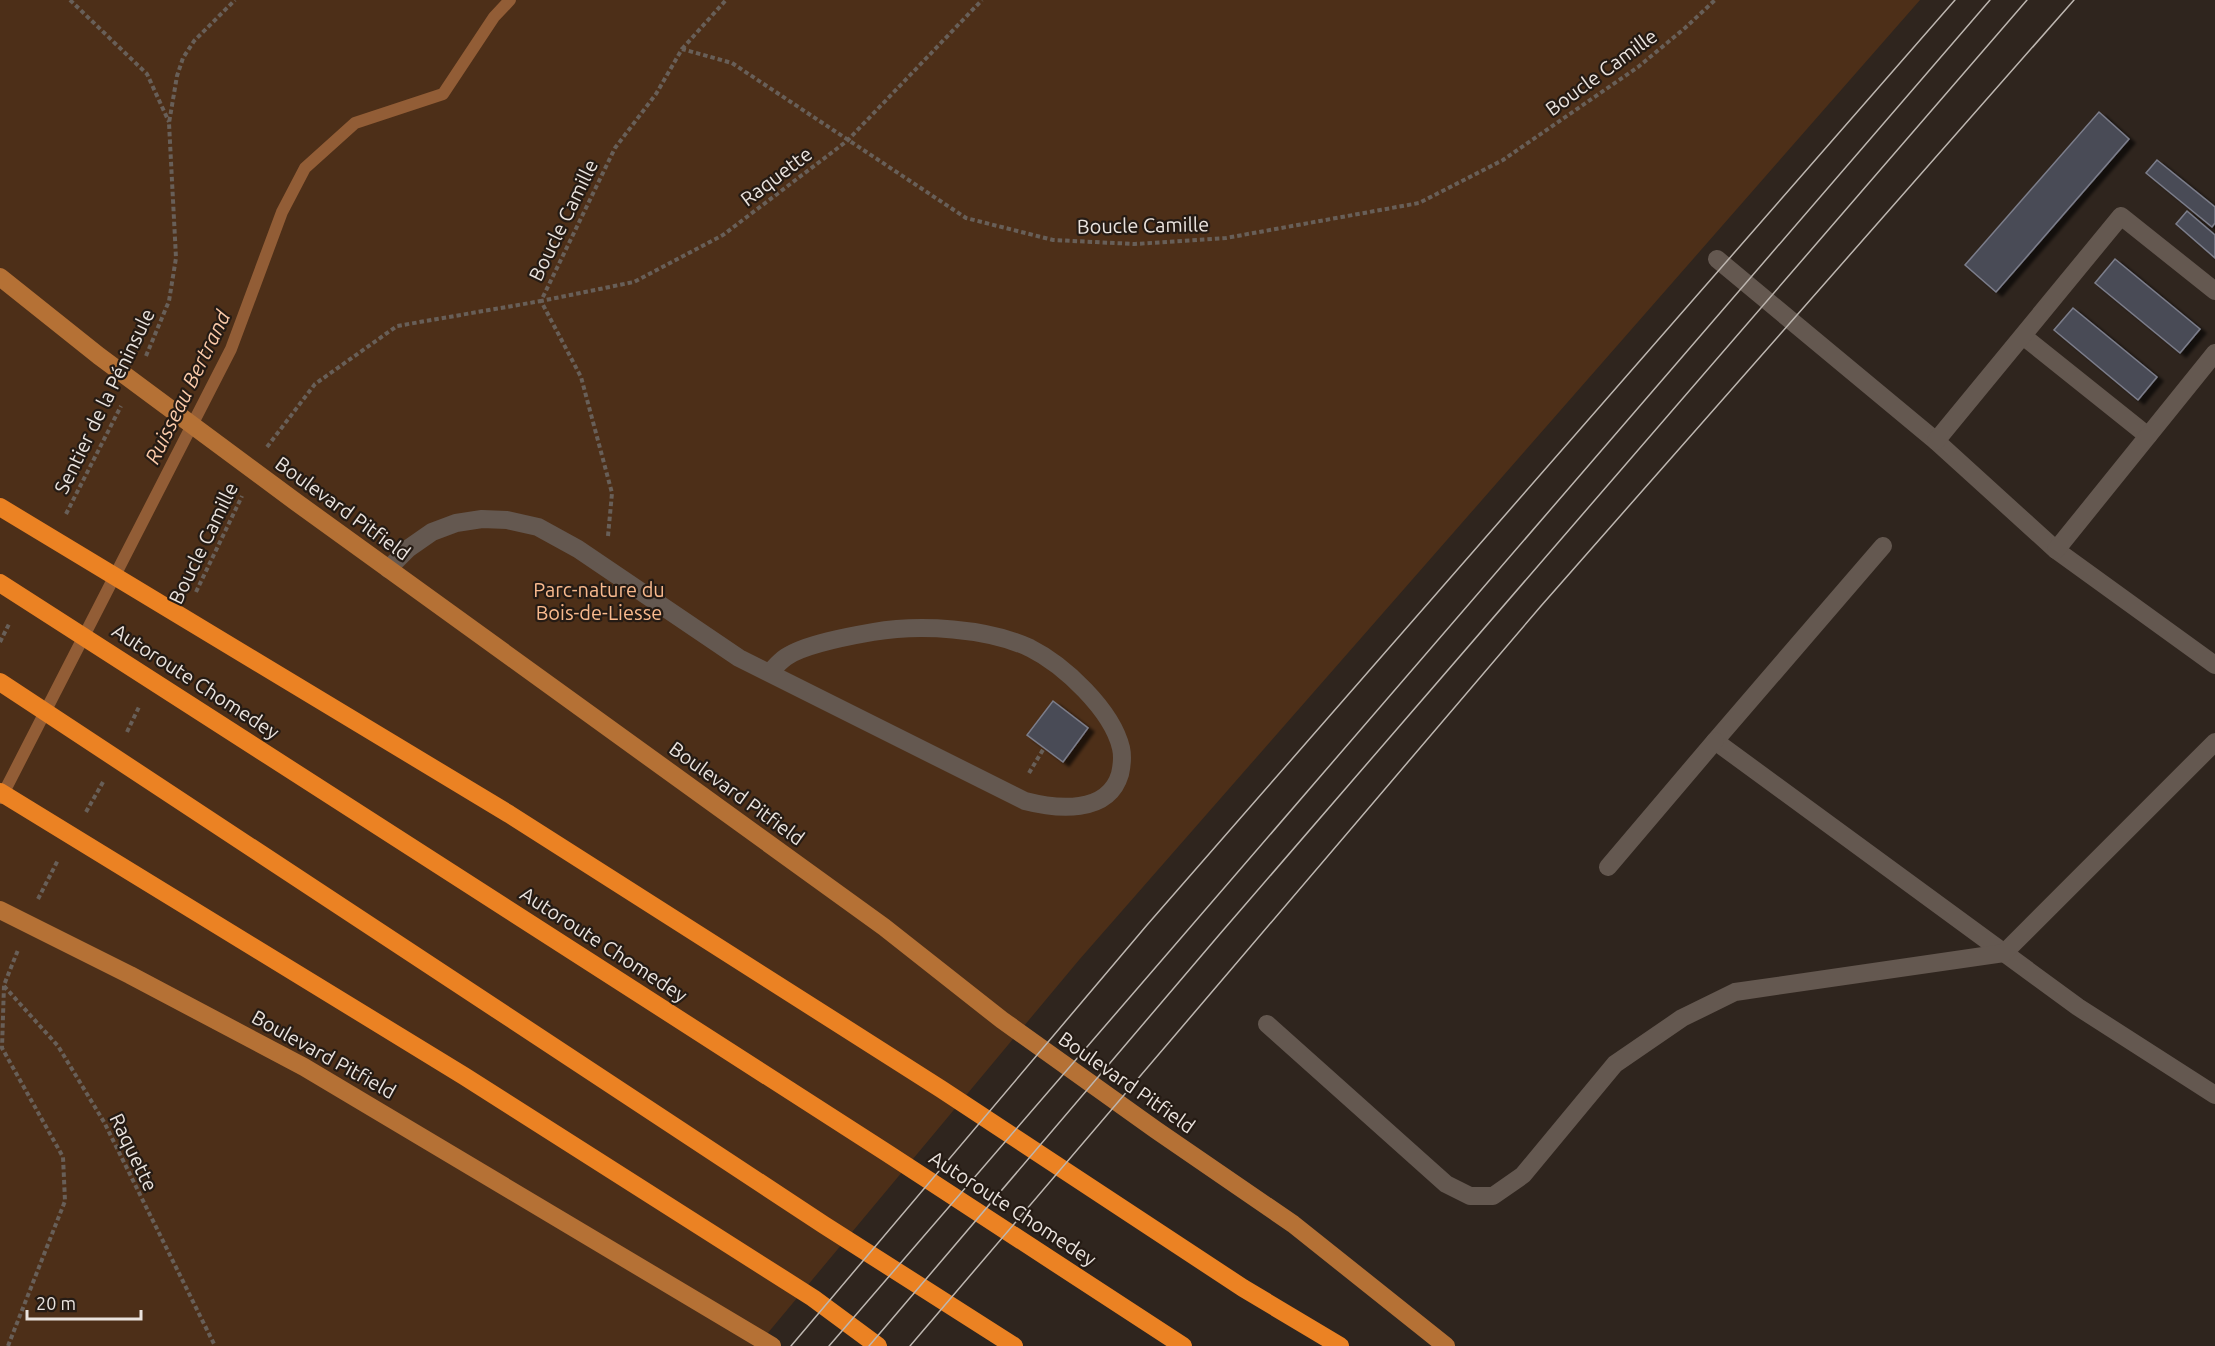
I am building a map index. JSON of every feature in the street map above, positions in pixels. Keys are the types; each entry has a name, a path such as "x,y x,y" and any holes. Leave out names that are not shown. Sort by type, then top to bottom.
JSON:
{"highway":[{"path":"0,507 509,814 941,1089 1243,1288 1340,1346"},
{"name":"Autoroute Chomedey","path":"0,583 1183,1346"},
{"path":"0,682 824,1225 1014,1346"},
{"path":"0,792 464,1076 780,1276 878,1346"}],"main road":[{"name":"Boulevard Pitfield","path":"0,277 99,356 388,569 884,927 1002,1020 1155,1130 1293,1224 1446,1346"},
{"name":"Boulevard Pitfield","path":"0,910 222,1022 313,1072 772,1346"}],"lane":[{"path":"1935,441 2121,216 2215,291"},
{"path":"1718,259 1935,441 2056,550 2215,665"},
{"path":"2023,336 2148,436"},
{"path":"2056,550 2215,353"},
{"path":"388,569 409,548 432,532 456,523 482,519 507,520 538,527 578,549 739,658 769,673 1025,801 1049,807 1076,807 1101,800 1118,781 1123,764 1121,747 1109,722 1097,704 1075,681 1031,648 997,636 952,630 892,629 845,637 806,649 786,657 769,673"},
{"path":"1608,867 1883,546"},
{"path":"1715,741 2079,1007 2215,1095"},
{"path":"1267,1024 1446,1184 1470,1196 1492,1196 1523,1175 1615,1064 1682,1018 1735,992 2004,953 2215,742"}],"path":[{"path":"70,0 147,74 169,123"},
{"name":"Sentier de la Péninsule","path":"144,362 169,301 176,258 169,123 177,76 183,58 194,41 235,0"},
{"path":"682,49 726,0"},
{"name":"Raquette","path":"541,301 634,282 723,235 847,141 982,0"},
{"name":"Boucle Camille","path":"265,450 315,384 397,326 541,301 615,148 656,94 682,49 732,63 966,218 1053,240 1135,244 1226,238 1419,203 1503,160 1638,67 1715,0"},
{"path":"541,301 581,377 612,493 606,568"},
{"name":"Sentier de la Péninsule","path":"63,518 122,403"},
{"name":"Boucle Camille","path":"193,597 244,492"},
{"path":"0,642 11,622"},
{"path":"127,733 142,702"},
{"path":"84,816 106,775"},
{"path":"34,908 43,886 61,856"},
{"path":"8,1346 65,1201 63,1157 2,1048 4,985 21,941"},
{"name":"Raquette","path":"4,985 58,1046 104,1122 215,1346"}],"green space":[{"name":"Parc-nature du Bois-de-Liesse","path":"0,0 1920,0 1079,960 757,1346 0,1346"}],"building":[{"path":"2099,112 2129,139 1996,292 1965,265"},
{"path":"2157,160 2215,207 2215,223 2212,227 2146,173"},
{"path":"2187,211 2215,235 2215,258 2176,224"},
{"path":"2115,259 2200,329 2180,353 2095,283"},
{"path":"2073,308 2157,377 2138,400 2054,330"},
{"path":"1053,701 1088,728 1063,762 1027,735"}],"waterway":[{"name":"Ruisseau Bertrand","path":"1,798 231,349 282,212 305,168 355,123 443,94 494,17 510,0"}],"tram line":[{"path":"791,1346 1147,925 1955,0"},
{"path":"829,1346 1990,0"},
{"path":"869,1346 1219,935 2027,0"},
{"path":"910,1346 1541,606 2074,0"}]}
